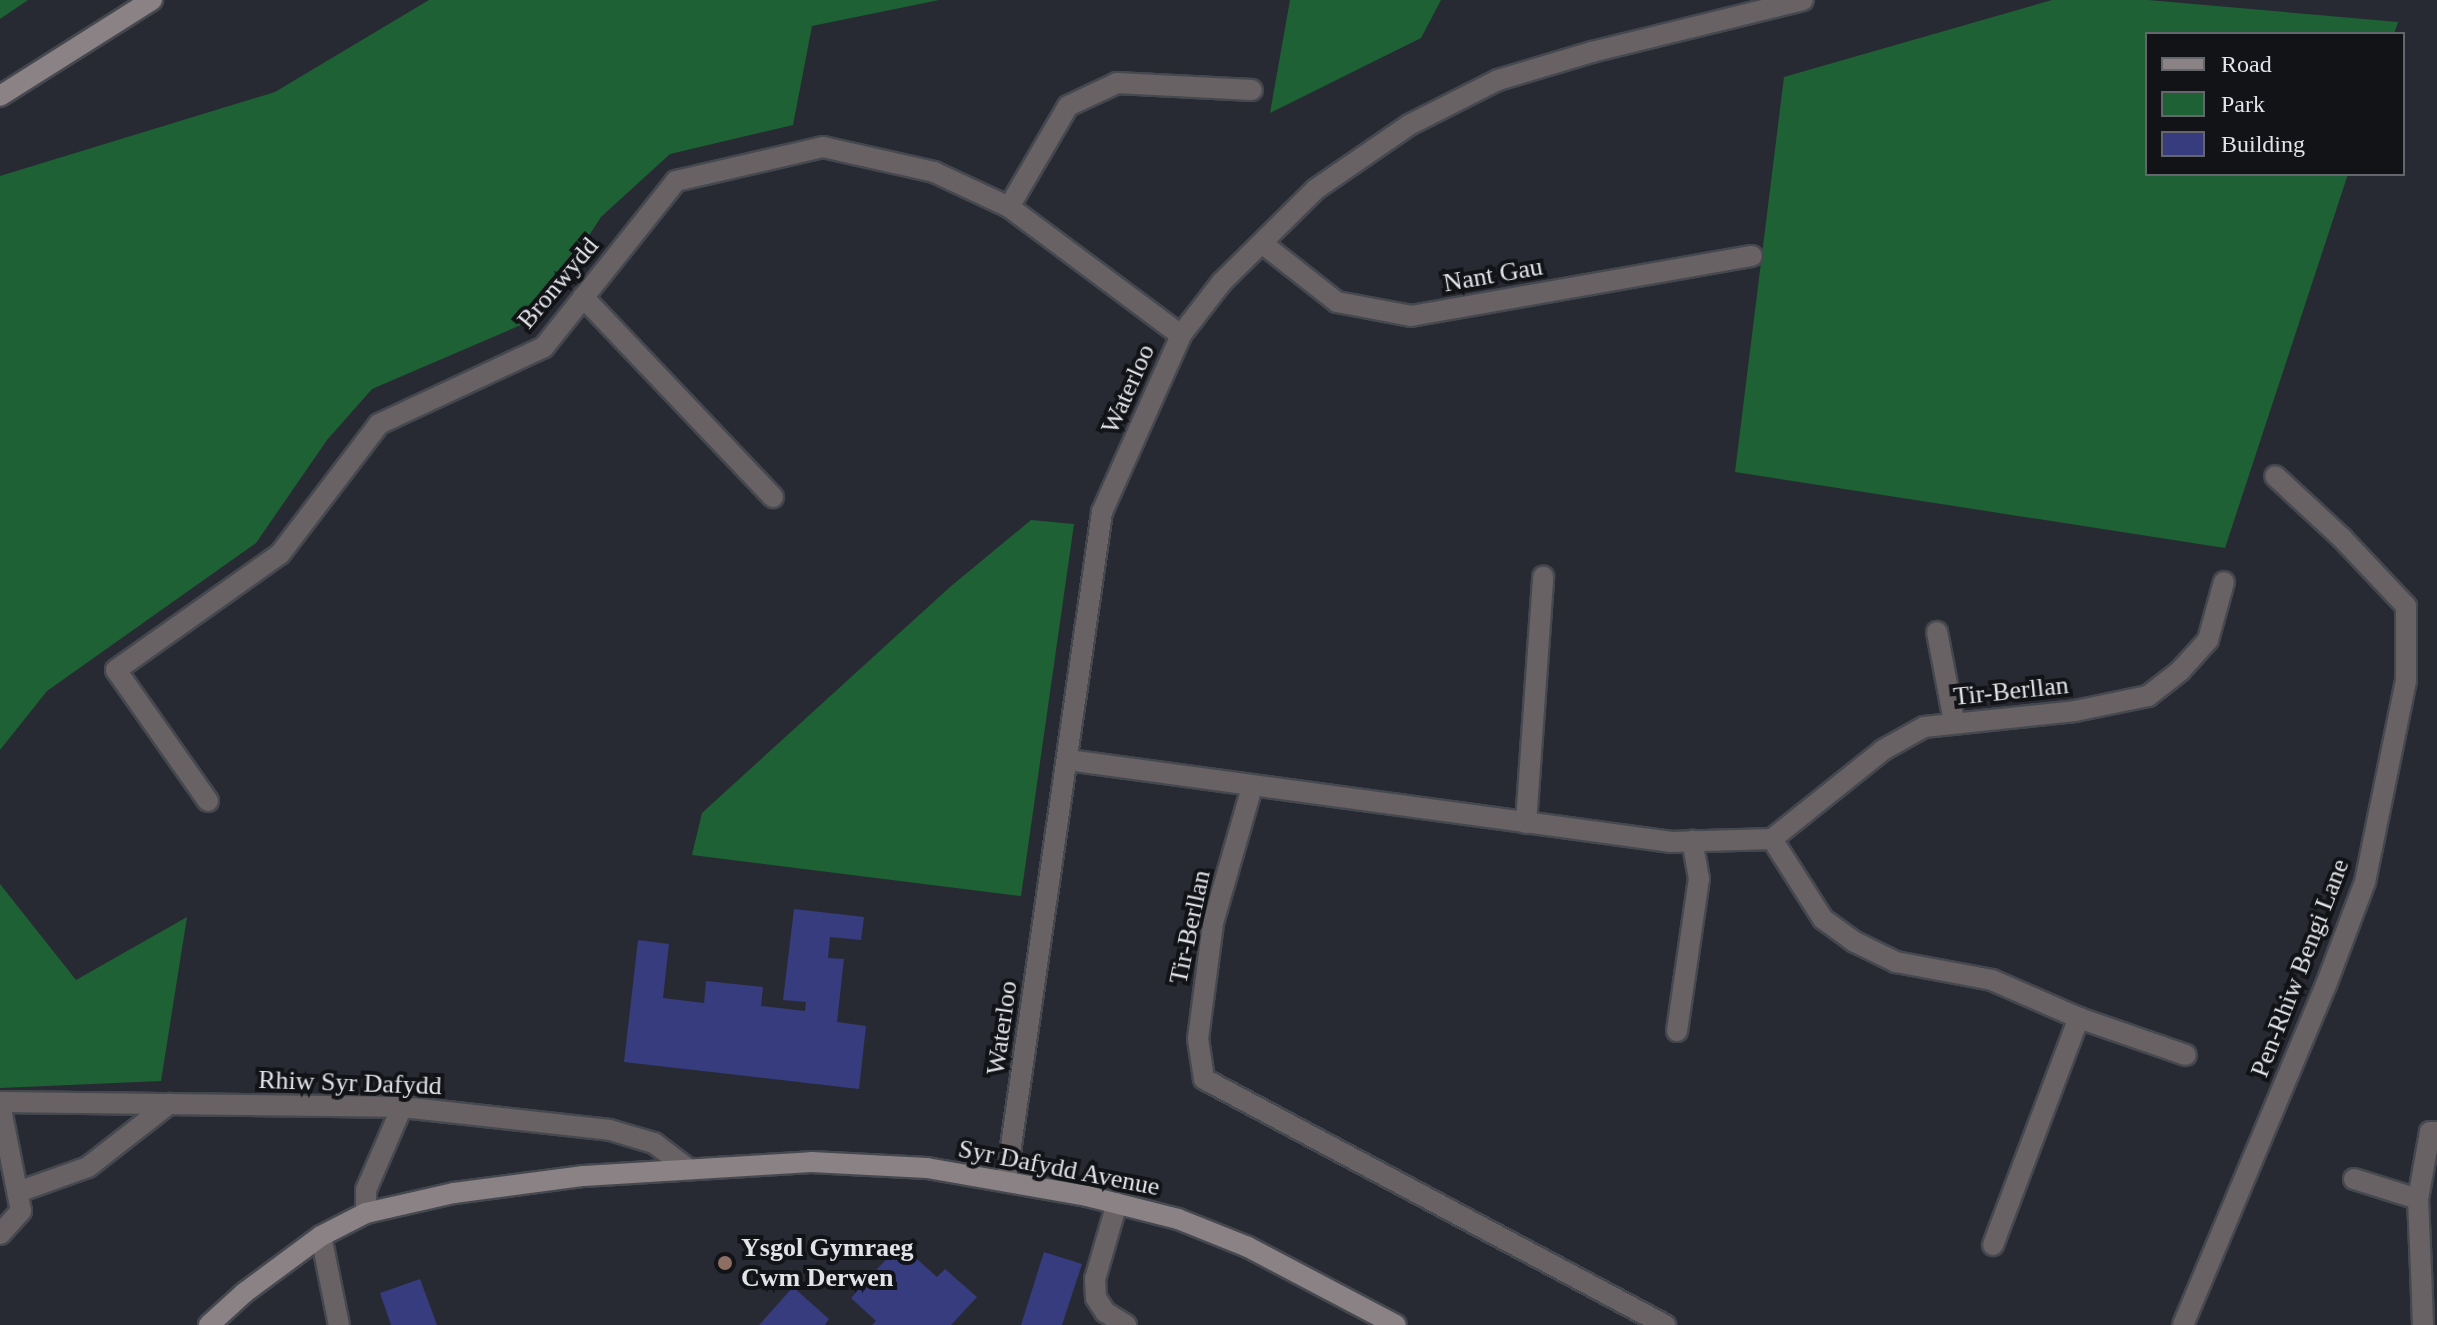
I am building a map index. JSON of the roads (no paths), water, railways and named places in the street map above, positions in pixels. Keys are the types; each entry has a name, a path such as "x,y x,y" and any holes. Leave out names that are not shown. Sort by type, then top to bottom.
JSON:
{"street":[{"path":"0,96 152,0"},
{"name":"Waterloo","path":"1006,1181 1102,512 1181,335 1222,282 1316,189 1409,125 1498,80 1592,52 1803,0"},
{"path":"1009,207 1068,106 1117,83 1252,90"},
{"name":"Bronwydd","path":"208,801 116,670 280,554 379,424 544,347 676,181 823,147 934,172 1009,207 1181,335"},
{"name":"Nant Gau","path":"1263,244 1337,302 1411,316 1752,256"},
{"path":"583,297 773,497"},
{"name":"Pen-Rhiw Bengi Lane","path":"2183,1325 2326,985 2365,882 2406,680 2406,606 2342,538 2275,476"},
{"path":"1526,823 1543,577"},
{"name":"Tir-Berllan","path":"1772,839 1883,750 1924,727 1954,721 2075,711 2148,696 2180,671 2208,640 2224,582"},
{"path":"1937,632 1954,721"},
{"path":"1068,760 1671,842 1772,839 1823,919 1855,942 1896,962 1992,980 2079,1018 2186,1055"},
{"name":"Tir-Berllan","path":"1252,787 1213,923 1198,1039 1204,1079 1665,1325"},
{"path":"1677,1031 1699,879 1692,841"},
{"path":"1993,1245 2079,1018"},
{"path":"0,1103 21,1211 0,1234"},
{"name":"Rhiw Syr Dafydd","path":"0,1103 402,1107 610,1130 654,1143 687,1168"},
{"path":"18,1192 88,1167 169,1104"},
{"path":"366,1213 366,1190 402,1107"},
{"path":"2423,1325 2418,1199 2430,1132 2437,1132"},
{"name":"Syr Dafydd Avenue","path":"211,1324 244,1293 321,1236 366,1213 454,1193 584,1176 811,1162 927,1168 1117,1203 1178,1219 1248,1247 1396,1325"},
{"path":"2354,1179 2418,1199"},
{"path":"1117,1203 1095,1279 1096,1298 1105,1312 1126,1325"},
{"path":"321,1236 336,1317"}],"place":[{"name":"Ysgol Gymraeg Cwm Derwen","path":"725,1263"}]}
